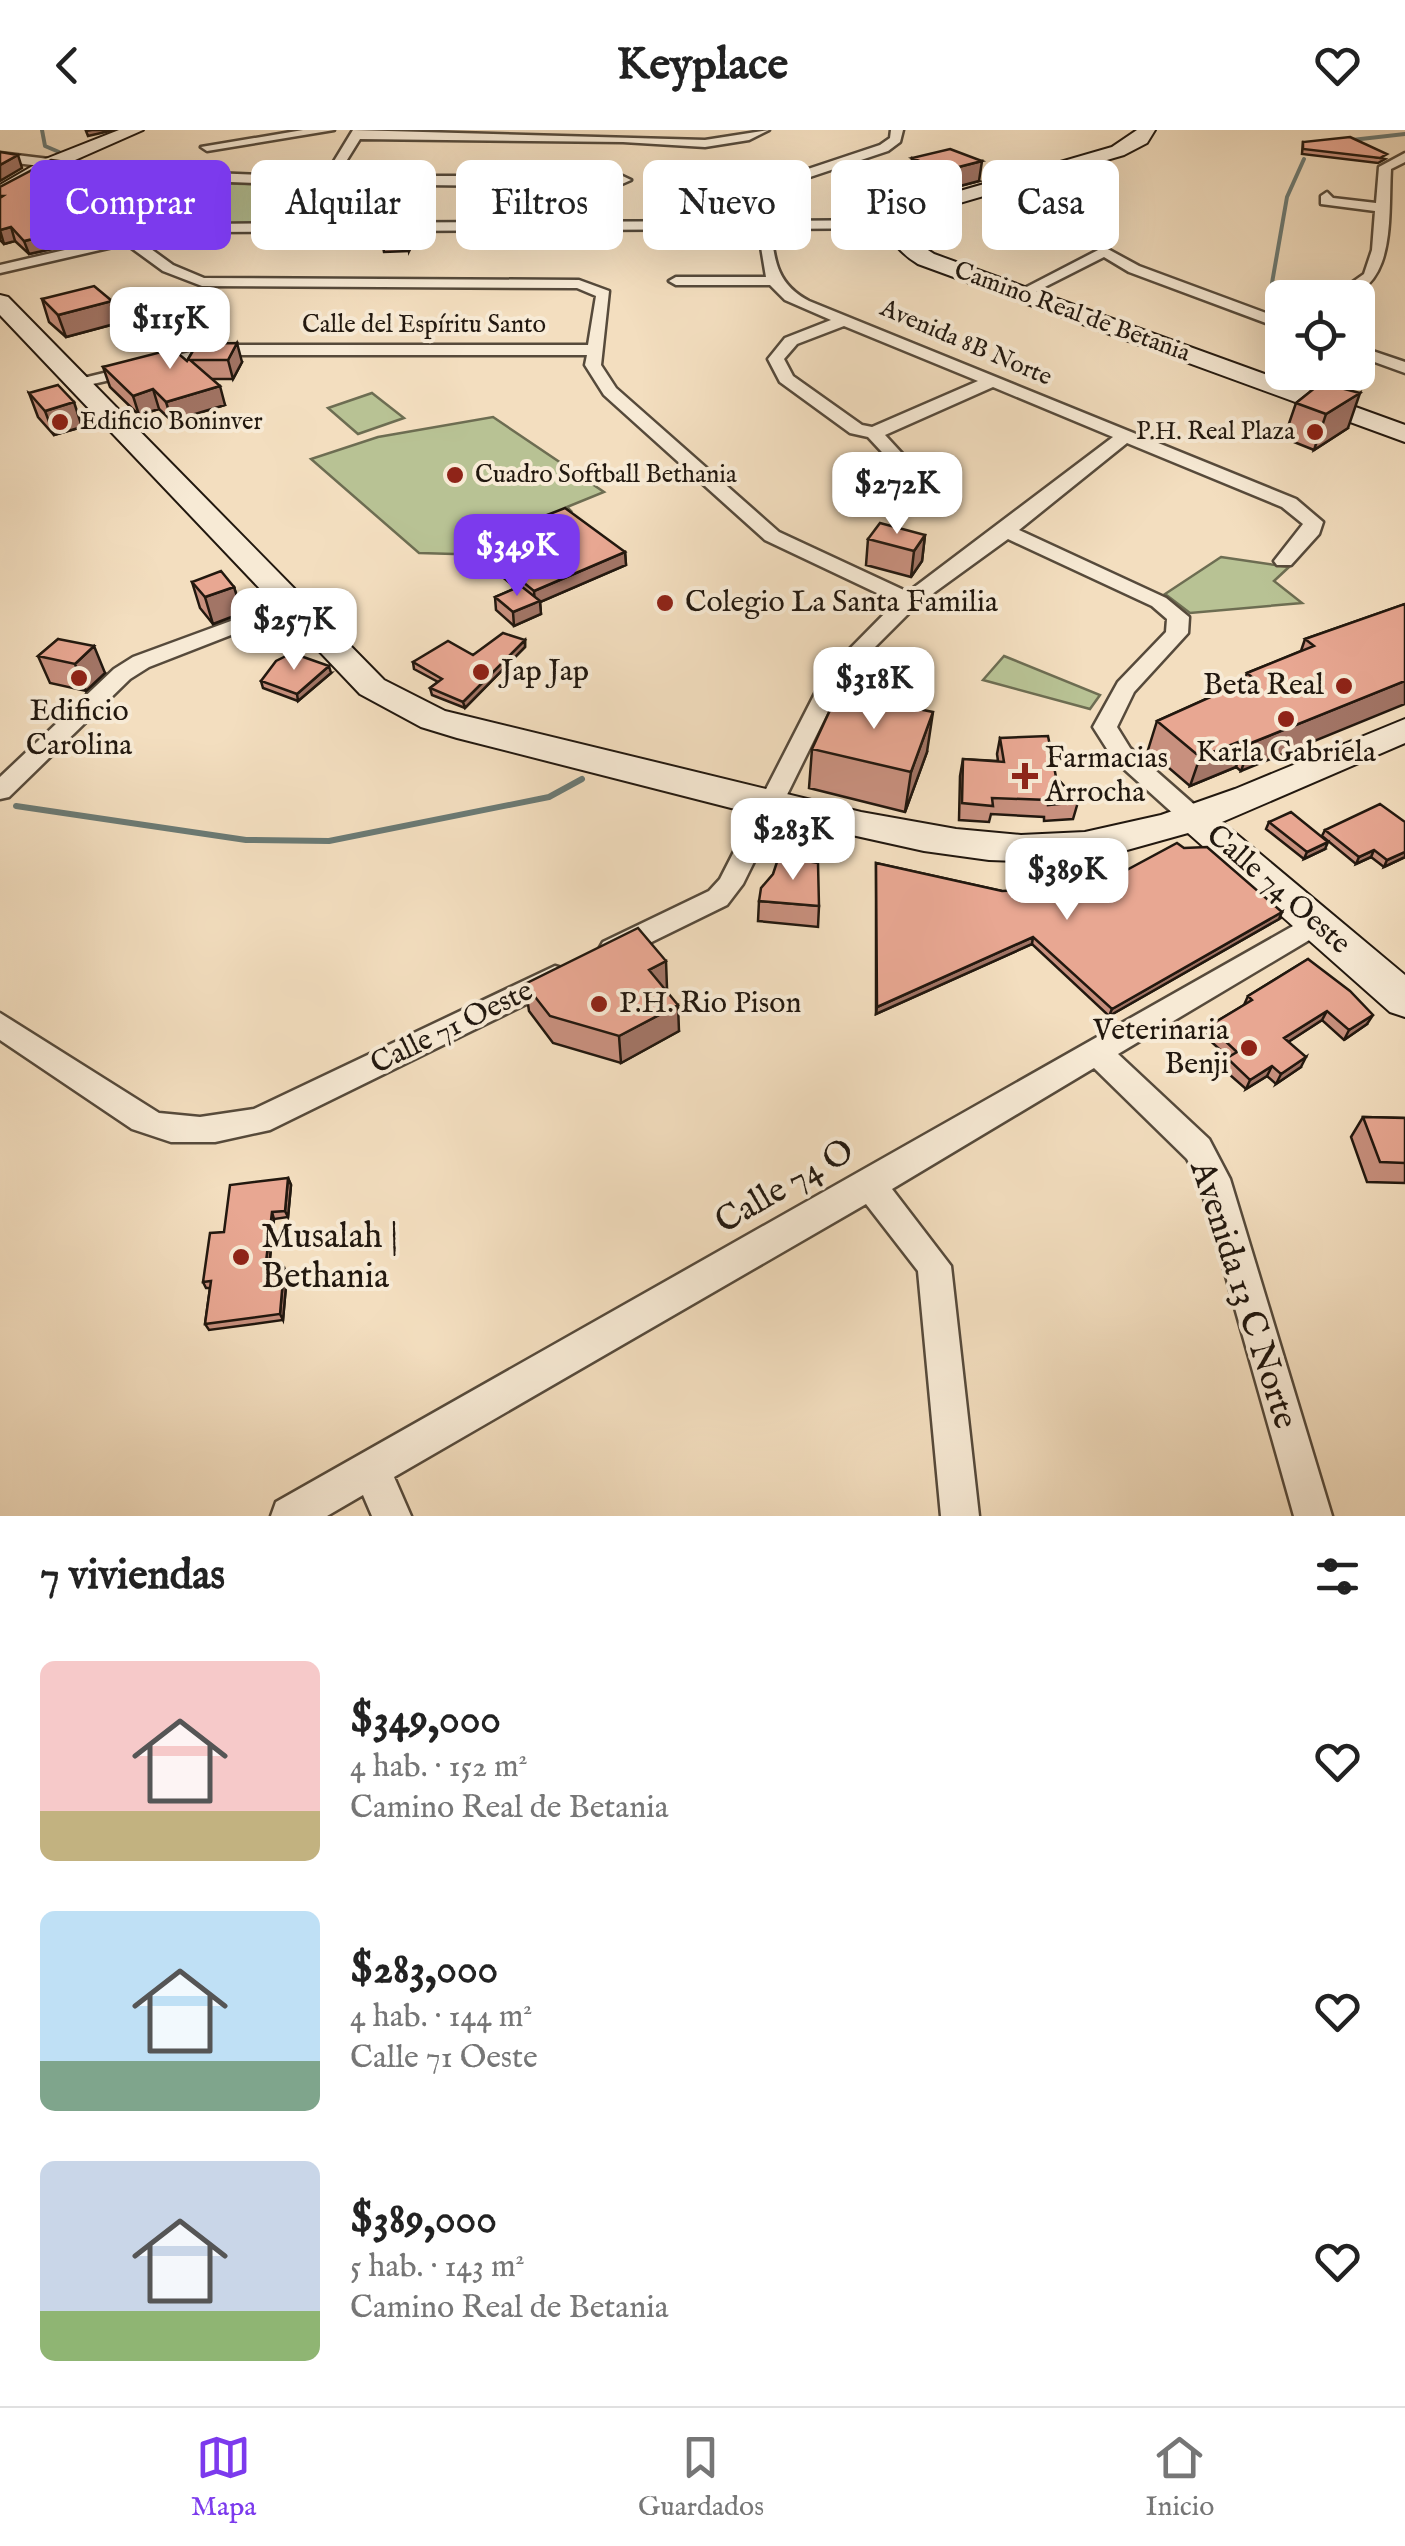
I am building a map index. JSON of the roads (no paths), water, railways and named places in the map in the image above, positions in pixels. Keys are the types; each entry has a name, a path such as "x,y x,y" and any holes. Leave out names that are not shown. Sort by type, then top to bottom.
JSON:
{"street":[{"path":"59,160 134,130"},
{"path":"90,147 154,130"},
{"path":"207,148 328,130"},
{"path":"341,160 357,133 506,141 602,138 702,144 731,141 763,130"},
{"path":"811,173 884,148 896,139 897,130"},
{"path":"962,195 1118,151 1140,139 1146,130"},
{"path":"0,157 30,161"},
{"path":"1367,280 1386,252 1384,167 1405,158"},
{"path":"0,192 30,175"},
{"path":"1326,196 1326,201 1385,211"},
{"path":"436,226 643,226"},
{"path":"0,269 81,250"},
{"path":"143,250 168,268 202,282 588,285 604,294 595,350 596,374 610,392 772,536 910,601"},
{"path":"676,280 774,280 770,250"},
{"name":"Camino Real de Betania","path":"912,250 1020,294 1405,434"},
{"path":"1020,294 1104,251 1134,270 1265,318"},
{"name":"Avenida 8B Norte","path":"774,280 791,298 1300,509 1313,522 1312,530 1284,561"},
{"path":"0,302 372,687 433,720 770,805 927,839 1038,848 1084,845 1196,820 1405,730"},
{"path":"846,320 791,341 776,359 786,379 856,429 874,432 993,381"},
{"name":"Calle del Espíritu Santo","path":"77,385 219,350 595,350"},
{"path":"1375,357 1405,368"},
{"path":"874,432 900,461"},
{"name":"Calle 71 Oeste","path":"0,1025 143,1120 164,1130 211,1130 259,1121 718,898 730,884 836,674 872,634 910,601 1006,532 1124,436"},
{"path":"1006,532 1159,602 1178,617 1177,632 1128,682 1111,706 1105,726 1122,754 1196,820"},
{"path":"0,791 122,674 141,662 291,605"},
{"name":"Calle 74 Oeste","path":"1196,820 1405,1000"},
{"name":"Calle 74 O","path":"290,1516 870,1185 1316,922"},
{"name":"Avenida 13 C Norte","path":"1097,1052 1198,1148 1214,1180 1312,1516"},
{"path":"870,1185 934,1266 960,1516"},
{"path":"371,1471 392,1516"}],"waterway":[{"path":"42,130 45,146 59,152"},
{"path":"1352,140 1405,134"},
{"path":"1273,280 1287,197 1304,159"},
{"path":"16,806 246,840 329,841 549,797 582,779"}],"place":[{"name":"Edificio Boninver","path":"60,422"},
{"name":"P.H. Real Plaza","path":"1315,432"},
{"name":"Cuadro Softball Bethania","path":"455,475"},
{"name":"Colegio La Santa Familia","path":"665,603"},
{"name":"Jap Jap","path":"481,672"},
{"name":"Edificio Carolina","path":"79,678"},
{"name":"Beta Real","path":"1344,686"},
{"name":"Karla Gabriela","path":"1286,719"},
{"name":"Farmacias Arrocha","path":"1025,776"},
{"name":"P.H. Rio Pison","path":"599,1004"},
{"name":"Veterinaria Benji","path":"1249,1048"},
{"name":"Musalah | Bethania","path":"241,1257"}]}
